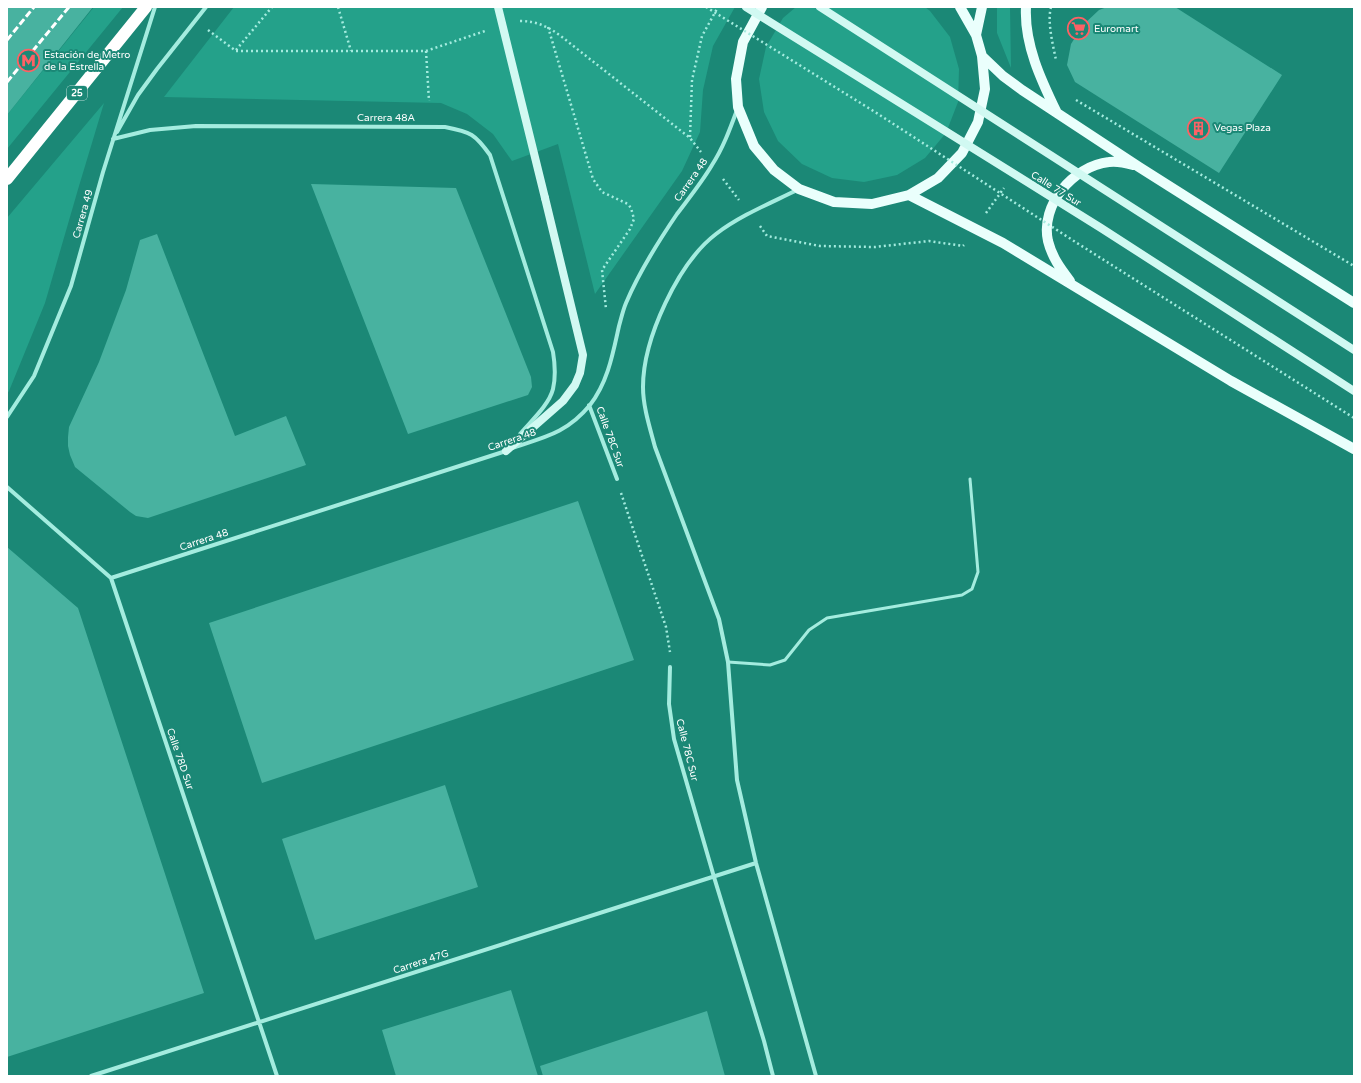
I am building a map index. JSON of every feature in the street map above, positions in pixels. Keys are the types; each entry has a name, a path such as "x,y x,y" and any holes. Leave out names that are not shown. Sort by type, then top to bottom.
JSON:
{"highway":[{"name":"25","path":"7,179 146,7"}],"main road":[{"path":"762,7 743,42 736,79 738,107 754,146 774,170 799,189 834,202 872,204 909,195 938,178 962,153 978,122 985,89 982,56 976,34 960,7"},
{"path":"976,34 982,7"},
{"path":"1026,7 1025,18 1030,46 1039,78 1057,113"},
{"path":"982,56 1004,76 1057,113 1139,167 1354,303"},
{"path":"1073,286 1054,260 1048,240 1048,218 1056,197 1069,180 1088,168 1109,162 1129,164 1139,167"},
{"path":"909,195 1003,243 1231,381 1354,449"}],"street":[{"name":"Carrera 49","path":"7,416 34,376 71,286 113,139 155,7"},
{"path":"113,139 138,95 206,7"},
{"path":"498,7 546,198 583,355 575,385 563,401 506,451"},
{"name":"Calle 77 Sur","path":"746,7 1101,228 1354,391"},
{"path":"820,7 1354,350"},
{"name":"Carrera 48","path":"111,578 506,451 551,435 567,427 579,417 589,405 604,382 611,361 625,304 636,281 676,215 712,166 728,134 738,107"},
{"name":"Carrera 48A","path":"113,139 150,130 204,126 445,127 464,130 479,139 490,155 553,352 555,372 553,390 542,408 506,451"},
{"path":"799,189 737,220 715,235 695,255 671,293 654,328 643,387 647,418 655,447 719,619 728,662 737,780 756,863 816,1076"},
{"name":"Calle 78C Sur","path":"589,405 617,479"},
{"path":"7,487 111,578"},
{"name":"Calle 78D Sur","path":"111,578 277,1076"},
{"name":"Calle 78C Sur","path":"670,666 669,704 674,738 714,877 762,1034 773,1076"},
{"name":"Carrera 47G","path":"91,1076 756,863"}],"lane":[{"path":"728,662 770,665 785,660 809,630 826,618 962,595 972,589 978,572 970,479"}],"path":[{"path":"236,51 272,7"},
{"path":"338,7 351,51"},
{"path":"706,7 875,112 1077,243 1354,418"},
{"path":"690,138 693,73 702,36 718,7"},
{"path":"1051,7 1052,38 1058,65"},
{"path":"195,21 236,51 426,51 490,29"},
{"path":"518,21 530,21 548,26 690,138 767,236 820,246 875,247 929,241 963,246"},
{"path":"548,26 593,179 602,192 628,204 633,213 634,219 630,229 602,270 606,311"},
{"path":"426,51 429,101"},
{"path":"1075,100 1354,266"},
{"name":"Calle 78C Sur","path":"617,479 666,627 670,647 670,666"}],"green space":[{"path":"94,7 123,7 7,149 7,115"},
{"path":"234,7 735,7 713,46 703,90 700,132 682,171 595,294 558,144 512,161 493,134 467,114 441,103 164,97"},
{"path":"796,7 925,7 930,11 950,37 959,69 958,102 946,133 925,158 897,175 864,182 832,178 802,164 778,141 764,112 759,79 766,47 783,18"},
{"path":"997,7 1010,7 1011,68 997,33"},
{"path":"104,103 45,303 7,394 7,218"}],"building":[{"name":"Estación de Metro de la Estrella","path":"7,7 93,7 7,115"},
{"name":"Vegas Plaza","path":"1107,7 1175,7 1282,75 1219,173 1075,82 1067,65 1071,44 1083,25 1099,10"},
{"path":"311,184 456,188 531,377 532,387 528,395 408,434"},
{"path":"157,234 235,436 286,416 306,465 148,518 136,516 130,512 75,467 70,455 68,437 69,427 99,362 126,290 140,240"},
{"path":"578,501 634,660 262,783 209,623"},
{"path":"7,547 78,608 204,993 7,1057"},
{"path":"445,785 478,887 315,940 282,839"},
{"path":"511,990 538,1076 396,1076 382,1030"},
{"path":"707,1011 725,1076 543,1076 540,1066"}],"railway":[{"path":"7,40 34,7"},
{"path":"7,82 69,7"}],"place":[{"name":"Euromart","path":"1078,29"},
{"name":"Estación de Metro de la Estrella","path":"29,61"},
{"name":"Vegas Plaza","path":"1198,128"}]}
